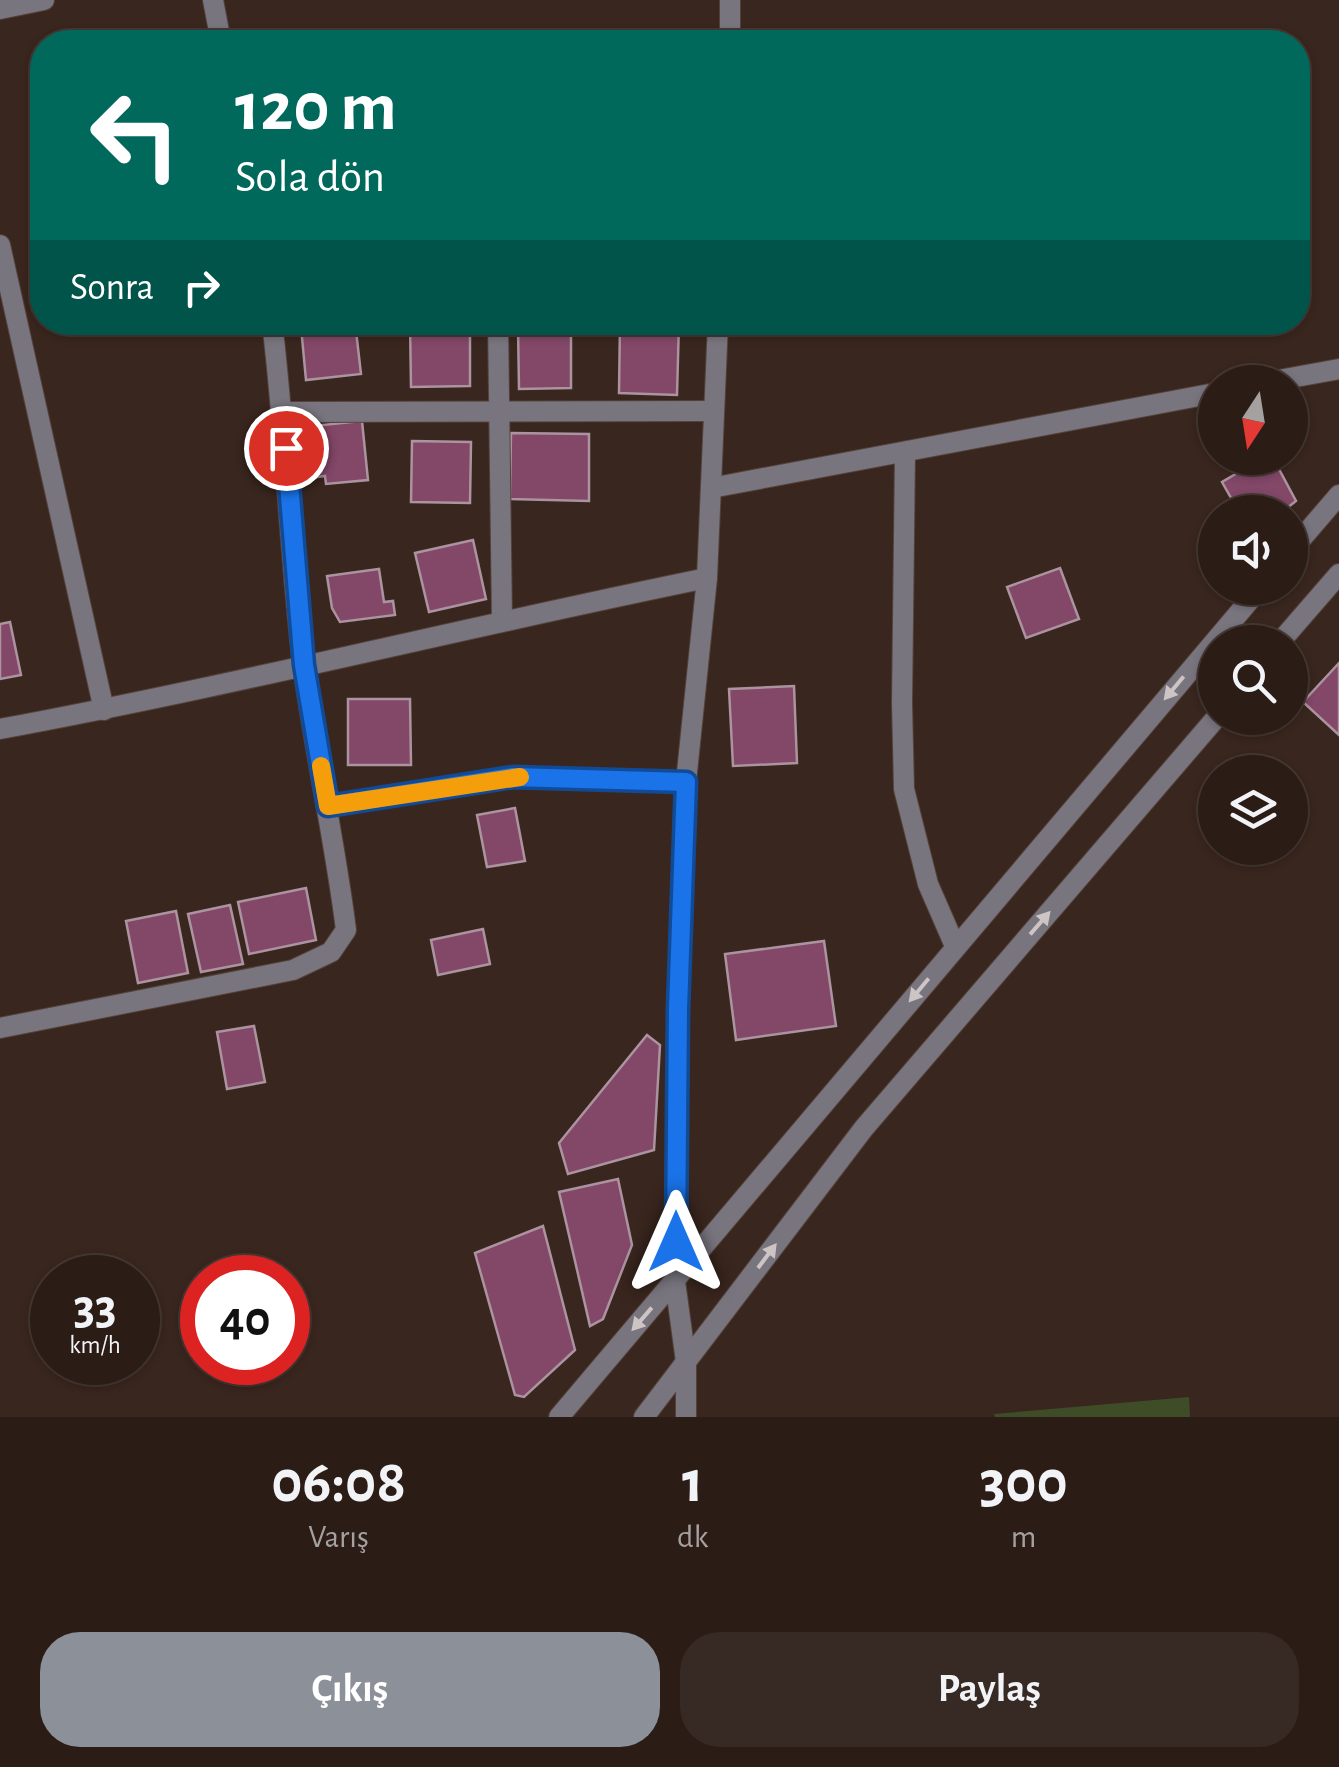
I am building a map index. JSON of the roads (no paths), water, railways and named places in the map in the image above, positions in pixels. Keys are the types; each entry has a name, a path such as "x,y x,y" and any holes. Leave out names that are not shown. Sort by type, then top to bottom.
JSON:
{"street":[{"path":"0,10 44,0"},
{"path":"213,0 219,30"},
{"path":"730,0 730,30"},
{"path":"0,245 104,710"},
{"path":"0,1028 293,970 330,952 346,930 304,665 274,335"},
{"path":"498,335 502,620"},
{"path":"686,1417 686,1362 676,1281 678,1009 686,782 708,578 717,335"},
{"path":"1308,375 1339,369"},
{"path":"711,488 1198,396"},
{"path":"283,412 712,411"},
{"path":"905,453 904,789 928,884 955,946"},
{"path":"1308,531 1339,495"},
{"path":"1295,625 1339,574"},
{"path":"0,730 708,578"},
{"path":"558,1417 1246,605"},
{"path":"644,1417 864,1128 1201,735"},
{"path":"328,806 513,777 686,782"}]}
